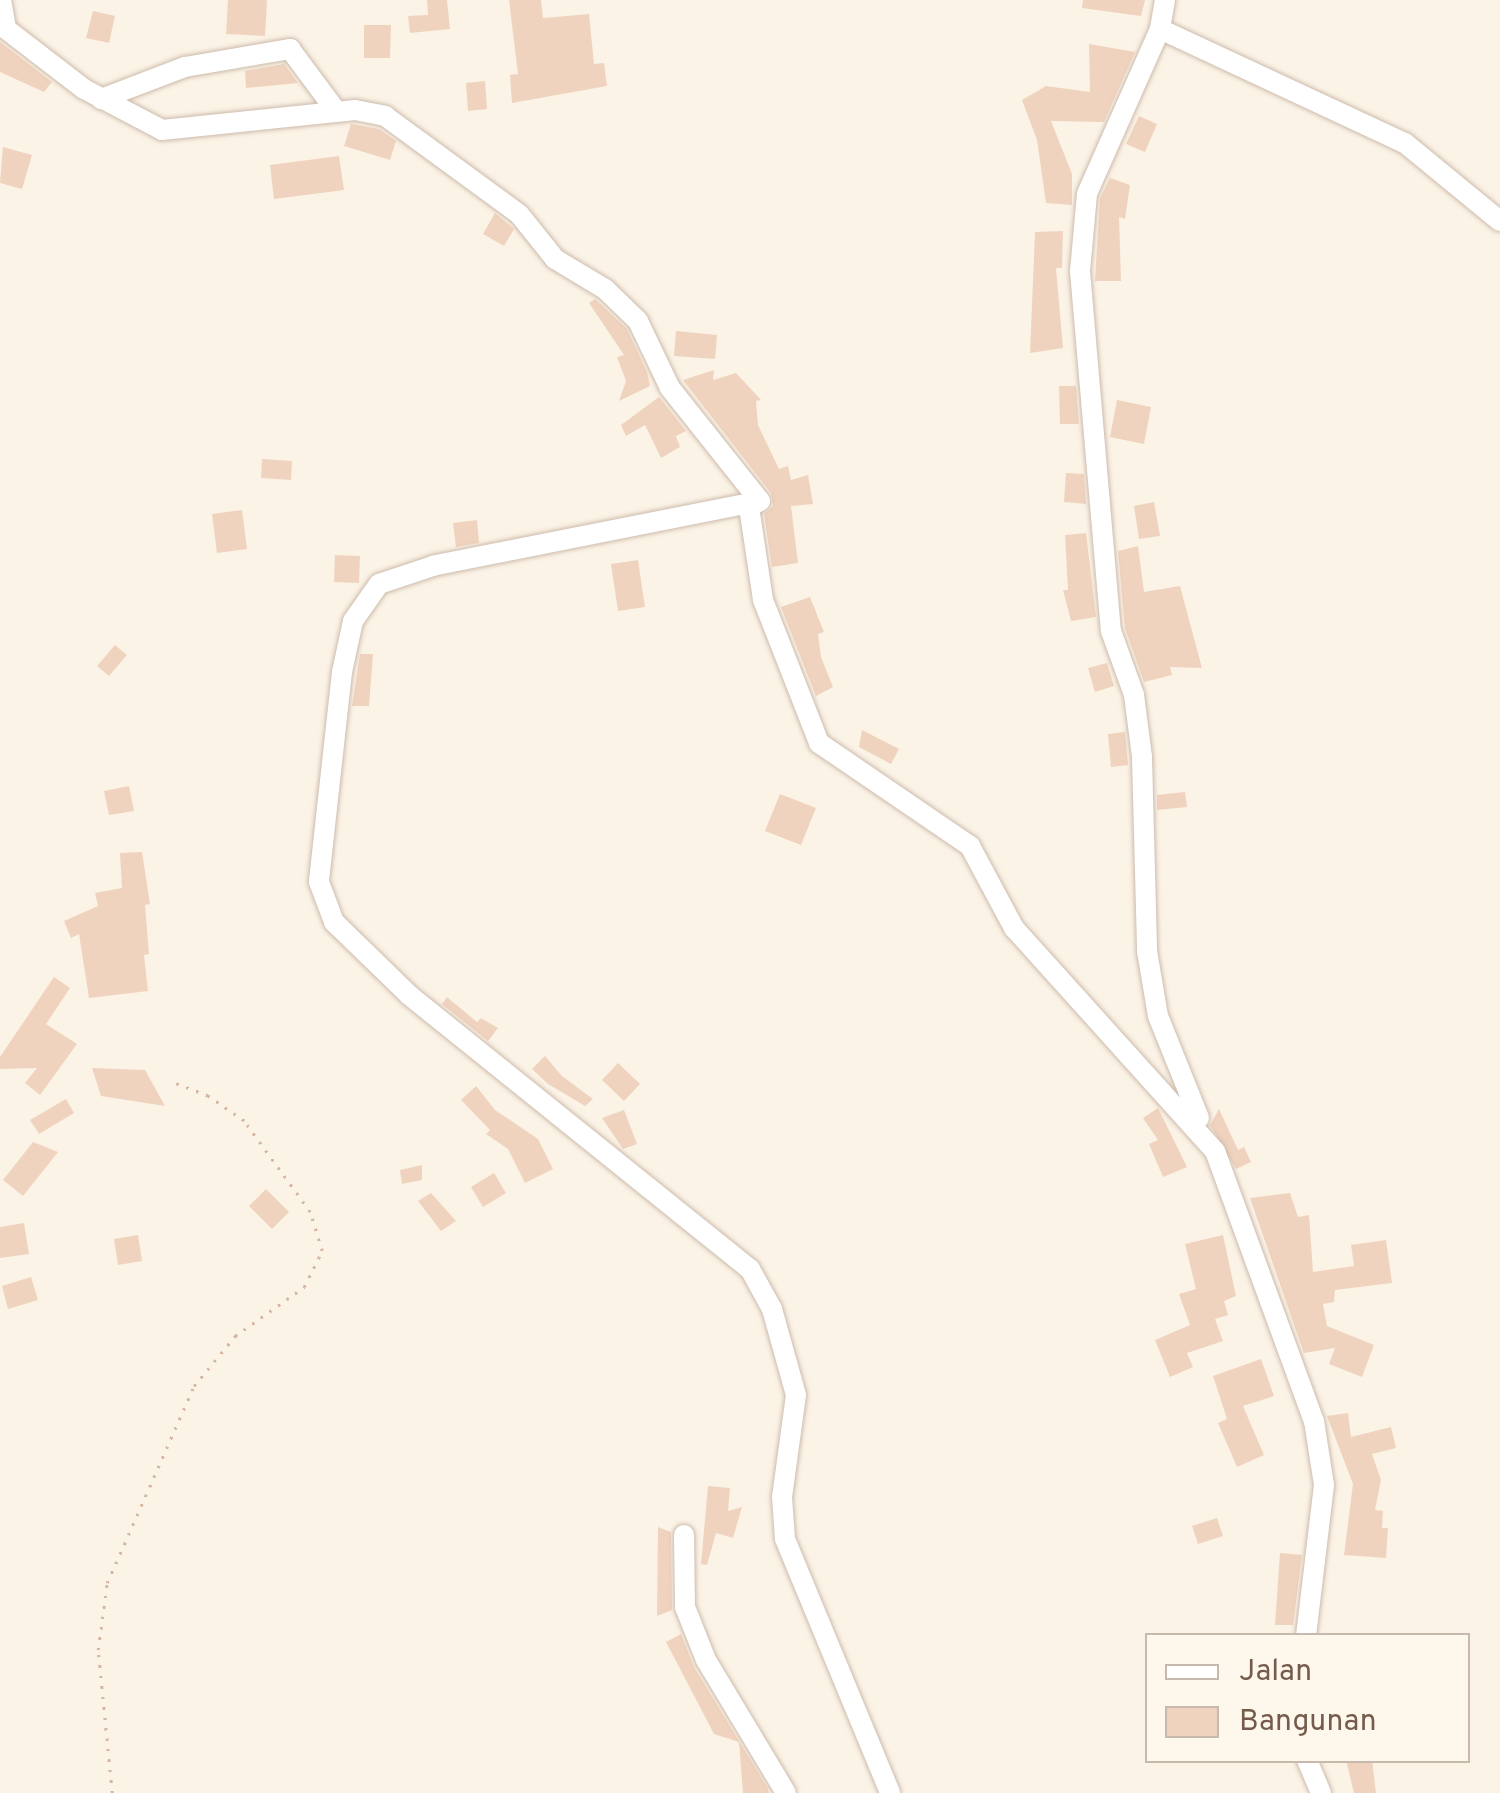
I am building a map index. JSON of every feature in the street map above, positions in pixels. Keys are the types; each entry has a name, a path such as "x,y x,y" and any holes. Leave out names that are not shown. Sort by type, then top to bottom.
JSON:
{"street":[{"path":"1,0 3,28 101,99 162,130 336,112 385,116 519,214 555,260 631,312 670,388 760,501"},
{"path":"1165,0 1160,30 1087,194 1080,271 1112,631 1134,695 1142,757 1148,952 1178,1075 1216,1152 1314,1420 1324,1485 1306,1633"},
{"path":"1160,30 1405,143 1500,221"},
{"path":"101,99 185,67 290,48 336,112"},
{"path":"760,501 750,508 764,600 819,743 970,846 1014,928 1216,1152"},
{"path":"760,501 434,566 378,584 353,621 342,672 319,882 334,922 409,995 750,1269 772,1309 796,1395 782,1497 786,1539 890,1793"},
{"path":"684,1535 684,1607 706,1660 786,1793"},
{"path":"1307,1763 1321,1793"}],"path":[{"path":"112,1793 98,1650 107,1583 194,1386 235,1336 304,1288 322,1251 310,1212 244,1121 208,1096 171,1082"}],"building":[{"path":"228,0 267,0 265,36 226,34"},
{"path":"427,0 447,0 450,29 410,33 408,16 428,15"},
{"path":"509,0 541,0 543,18 589,14 594,64 604,63 607,86 512,103 510,75 518,74"},
{"path":"1083,0 1145,0 1141,16 1082,8"},
{"path":"93,11 115,16 109,43 86,38"},
{"path":"364,25 391,25 390,58 364,58"},
{"path":"0,42 52,82 44,92 0,72"},
{"path":"1089,44 1135,52 1104,122 1051,121 1072,174 1072,205 1046,203 1037,140 1022,100 1046,86 1090,92"},
{"path":"284,64 298,83 246,88 245,71"},
{"path":"485,81 487,109 468,111 466,83"},
{"path":"1139,116 1157,124 1145,152 1126,144"},
{"path":"351,124 379,129 396,141 390,160 344,146"},
{"path":"3,147 32,155 22,189 0,183"},
{"path":"339,156 344,190 274,199 270,165"},
{"path":"1110,178 1130,185 1125,219 1119,217 1121,281 1095,281 1100,198"},
{"path":"495,213 514,229 504,246 483,234"},
{"path":"1063,231 1062,268 1056,268 1063,348 1030,353 1035,232"},
{"path":"595,299 627,329 647,372 650,386 619,401 626,381 617,357 624,355 589,303"},
{"path":"676,331 717,335 715,359 674,356"},
{"path":"714,370 713,380 736,373 761,400 756,401 758,425 779,469 788,466 791,480 808,475 813,504 791,506 798,563 772,567 764,514 773,506 771,493 683,380"},
{"path":"1059,386 1076,386 1079,424 1060,424"},
{"path":"659,397 686,431 676,436 680,447 661,458 645,425 626,436 621,425"},
{"path":"1117,400 1151,407 1144,444 1110,437"},
{"path":"262,459 292,461 291,480 261,478"},
{"path":"1066,473 1084,474 1086,504 1064,502"},
{"path":"1154,502 1160,536 1139,539 1134,506"},
{"path":"242,510 247,549 217,553 212,514"},
{"path":"477,520 479,543 456,547 453,523"},
{"path":"1086,533 1096,617 1071,621 1063,590 1068,590 1065,535"},
{"path":"1138,546 1144,592 1180,586 1202,668 1170,667 1172,675 1144,682 1125,628 1118,551"},
{"path":"335,555 360,556 359,583 334,582"},
{"path":"638,560 645,607 618,611 611,564"},
{"path":"810,597 824,632 818,634 821,657 833,687 816,696 781,607"},
{"path":"115,645 127,655 109,676 97,666"},
{"path":"360,654 373,654 369,706 352,706"},
{"path":"1107,663 1114,686 1095,692 1088,668"},
{"path":"862,730 899,749 891,764 859,747"},
{"path":"1125,732 1128,765 1111,767 1108,734"},
{"path":"129,786 134,811 109,815 104,791"},
{"path":"1185,792 1187,807 1157,810 1157,795"},
{"path":"780,794 816,808 801,845 765,831"},
{"path":"142,852 150,904 145,905 148,991 89,998 79,934 71,938 64,921 98,906 95,893 122,888 120,853"},
{"path":"54,977 70,988 46,1024 77,1044 40,1095 25,1083 37,1068 0,1069 0,1057"},
{"path":"447,997 477,1022 481,1018 498,1028 488,1041 442,1004"},
{"path":"545,1056 562,1076 593,1099 585,1106 548,1084 532,1069"},
{"path":"618,1063 640,1084 624,1101 602,1080"},
{"path":"92,1068 145,1070 165,1106 101,1096"},
{"path":"476,1086 495,1110 538,1139 553,1169 525,1183 508,1149 486,1134 490,1130 461,1100"},
{"path":"66,1099 74,1113 39,1134 30,1120"},
{"path":"1158,1108 1187,1167 1163,1177 1149,1144 1158,1140 1143,1118"},
{"path":"1219,1109 1238,1150 1244,1147 1251,1162 1236,1169 1210,1125"},
{"path":"624,1110 637,1144 623,1149 602,1118"},
{"path":"33,1142 58,1152 23,1196 3,1180"},
{"path":"422,1165 422,1180 402,1184 400,1170"},
{"path":"494,1173 506,1193 483,1207 471,1187"},
{"path":"266,1189 289,1212 272,1229 249,1206"},
{"path":"431,1193 456,1221 441,1231 418,1201"},
{"path":"1290,1193 1298,1217 1309,1215 1313,1272 1354,1266 1351,1245 1386,1240 1392,1283 1335,1290 1334,1302 1323,1304 1327,1326 1374,1345 1362,1377 1329,1364 1335,1348 1304,1353 1250,1198"},
{"path":"24,1223 29,1254 0,1258 0,1227"},
{"path":"138,1235 142,1261 118,1265 114,1239"},
{"path":"1223,1235 1236,1296 1224,1301 1228,1315 1215,1319 1223,1341 1187,1353 1193,1367 1170,1377 1155,1340 1190,1325 1179,1294 1196,1289 1185,1244"},
{"path":"31,1277 38,1300 8,1309 2,1286"},
{"path":"1261,1359 1274,1396 1243,1406 1264,1455 1237,1467 1218,1423 1227,1419 1213,1376"},
{"path":"1348,1413 1351,1437 1391,1427 1396,1448 1372,1454 1381,1480 1375,1510 1383,1511 1382,1528 1388,1528 1386,1558 1344,1555 1353,1484 1327,1416"},
{"path":"708,1486 730,1488 728,1511 742,1507 733,1538 716,1533 707,1565 701,1564"},
{"path":"1217,1518 1223,1536 1198,1544 1192,1526"},
{"path":"658,1527 671,1532 672,1610 657,1616"},
{"path":"1280,1553 1302,1555 1293,1625 1275,1625"},
{"path":"681,1634 694,1667 767,1787 769,1793 743,1793 739,1742 714,1734 666,1642"},
{"path":"1347,1763 1372,1763 1376,1793 1354,1793"}]}
